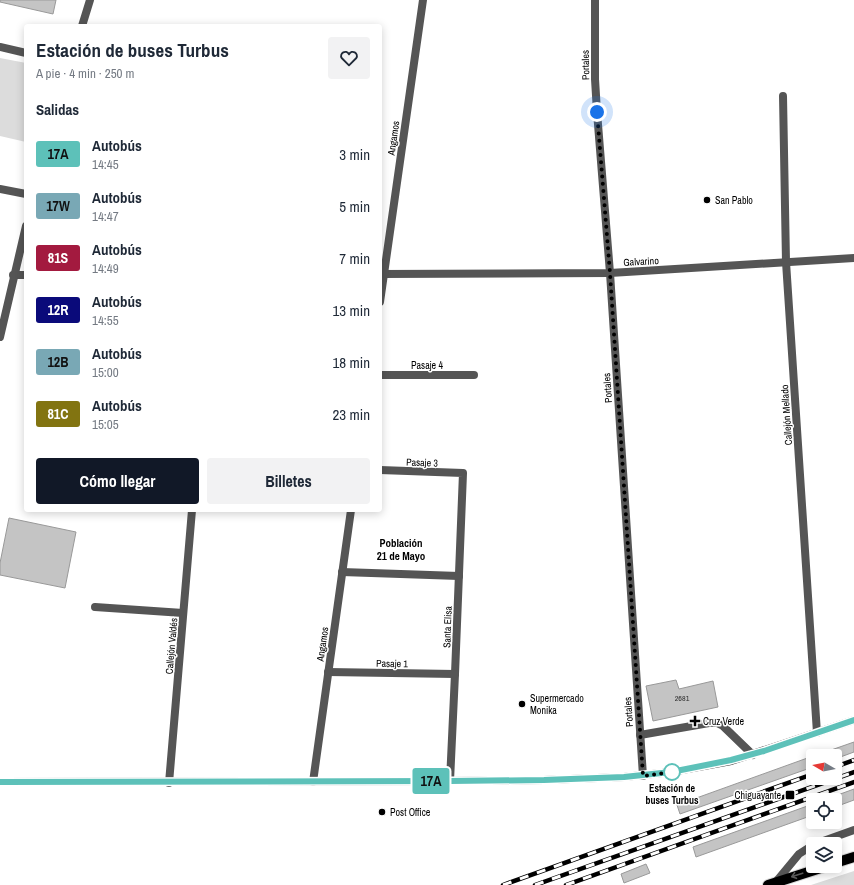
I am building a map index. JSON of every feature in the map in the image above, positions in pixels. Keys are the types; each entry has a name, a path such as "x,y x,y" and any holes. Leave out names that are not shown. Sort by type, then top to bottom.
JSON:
{"main road":[{"path":"0,782 169,783 450,781 597,779 643,776 700,767 753,754 854,720"},
{"path":"842,861 854,857"},
{"path":"772,884 806,873"}],"street":[{"path":"83,24 90,0"},
{"name":"Angamos","path":"382,274 423,0"},
{"name":"Portales","path":"595,0 595,85 610,273 643,776"},
{"path":"0,47 24,52"},
{"name":"Callejón Mellado","path":"783,96 786,262 817,732"},
{"path":"0,189 24,194"},
{"path":"0,337 24,234"},
{"name":"Galvarino","path":"382,274 610,273 854,258"},
{"path":"14,275 24,275"},
{"name":"Pasaje 4","path":"382,375 474,375"},
{"name":"Pasaje 3","path":"382,470 463,473"},
{"name":"Santa Elisa","path":"450,781 463,473"},
{"name":"Callejón Valdés","path":"169,783 192,512"},
{"name":"Angamos","path":"312,782 351,512"},
{"path":"342,572 459,576"},
{"path":"95,607 183,613"},
{"name":"Pasaje 1","path":"328,672 455,674"},
{"path":"640,735 716,723 723,726 753,754"},
{"path":"834,837 854,830"},
{"path":"772,884 799,854 806,849"}],"shaded area":[{"path":"0,58 24,63 24,142 0,136"},
{"path":"854,871 854,885 811,885"}],"building":[{"path":"0,0 56,0 53,14 0,2"},
{"path":"9,518 76,532 65,588 0,575 0,563"},
{"path":"676,680 679,689 713,681 718,707 653,721 646,686"},
{"path":"854,742 854,752 842,756 842,749 834,749"},
{"path":"806,759 806,769 680,814 677,805"},
{"path":"854,789 854,800 842,804 842,793"},
{"path":"806,807 806,818 696,857 693,847"},
{"path":"646,864 650,873 624,883 621,874"}],"railway":[{"path":"842,764 854,760"},
{"path":"535,885 854,772"},
{"path":"503,885 806,777"},
{"path":"566,885 854,782"}],"bus line":[{"name":"17A","path":"0,782 169,783 450,781 597,779 643,776 698,768 731,760 764,751 854,720"}],"place":[{"name":"San Pablo","path":"707,200"},
{"name":"Supermercado Monika","path":"522,704"},
{"name":"Cruz Verde","path":"695,721"},
{"name":"Estación de buses Turbus","path":"672,772"},
{"name":"Chiguayante","path":"790,795"},
{"name":"Post Office","path":"382,812"}],"district":[{"name":"Población 21 de Mayo","path":"401,549"}],"route":[{"path":"597,112 610,273 643,776 672,772"}]}
